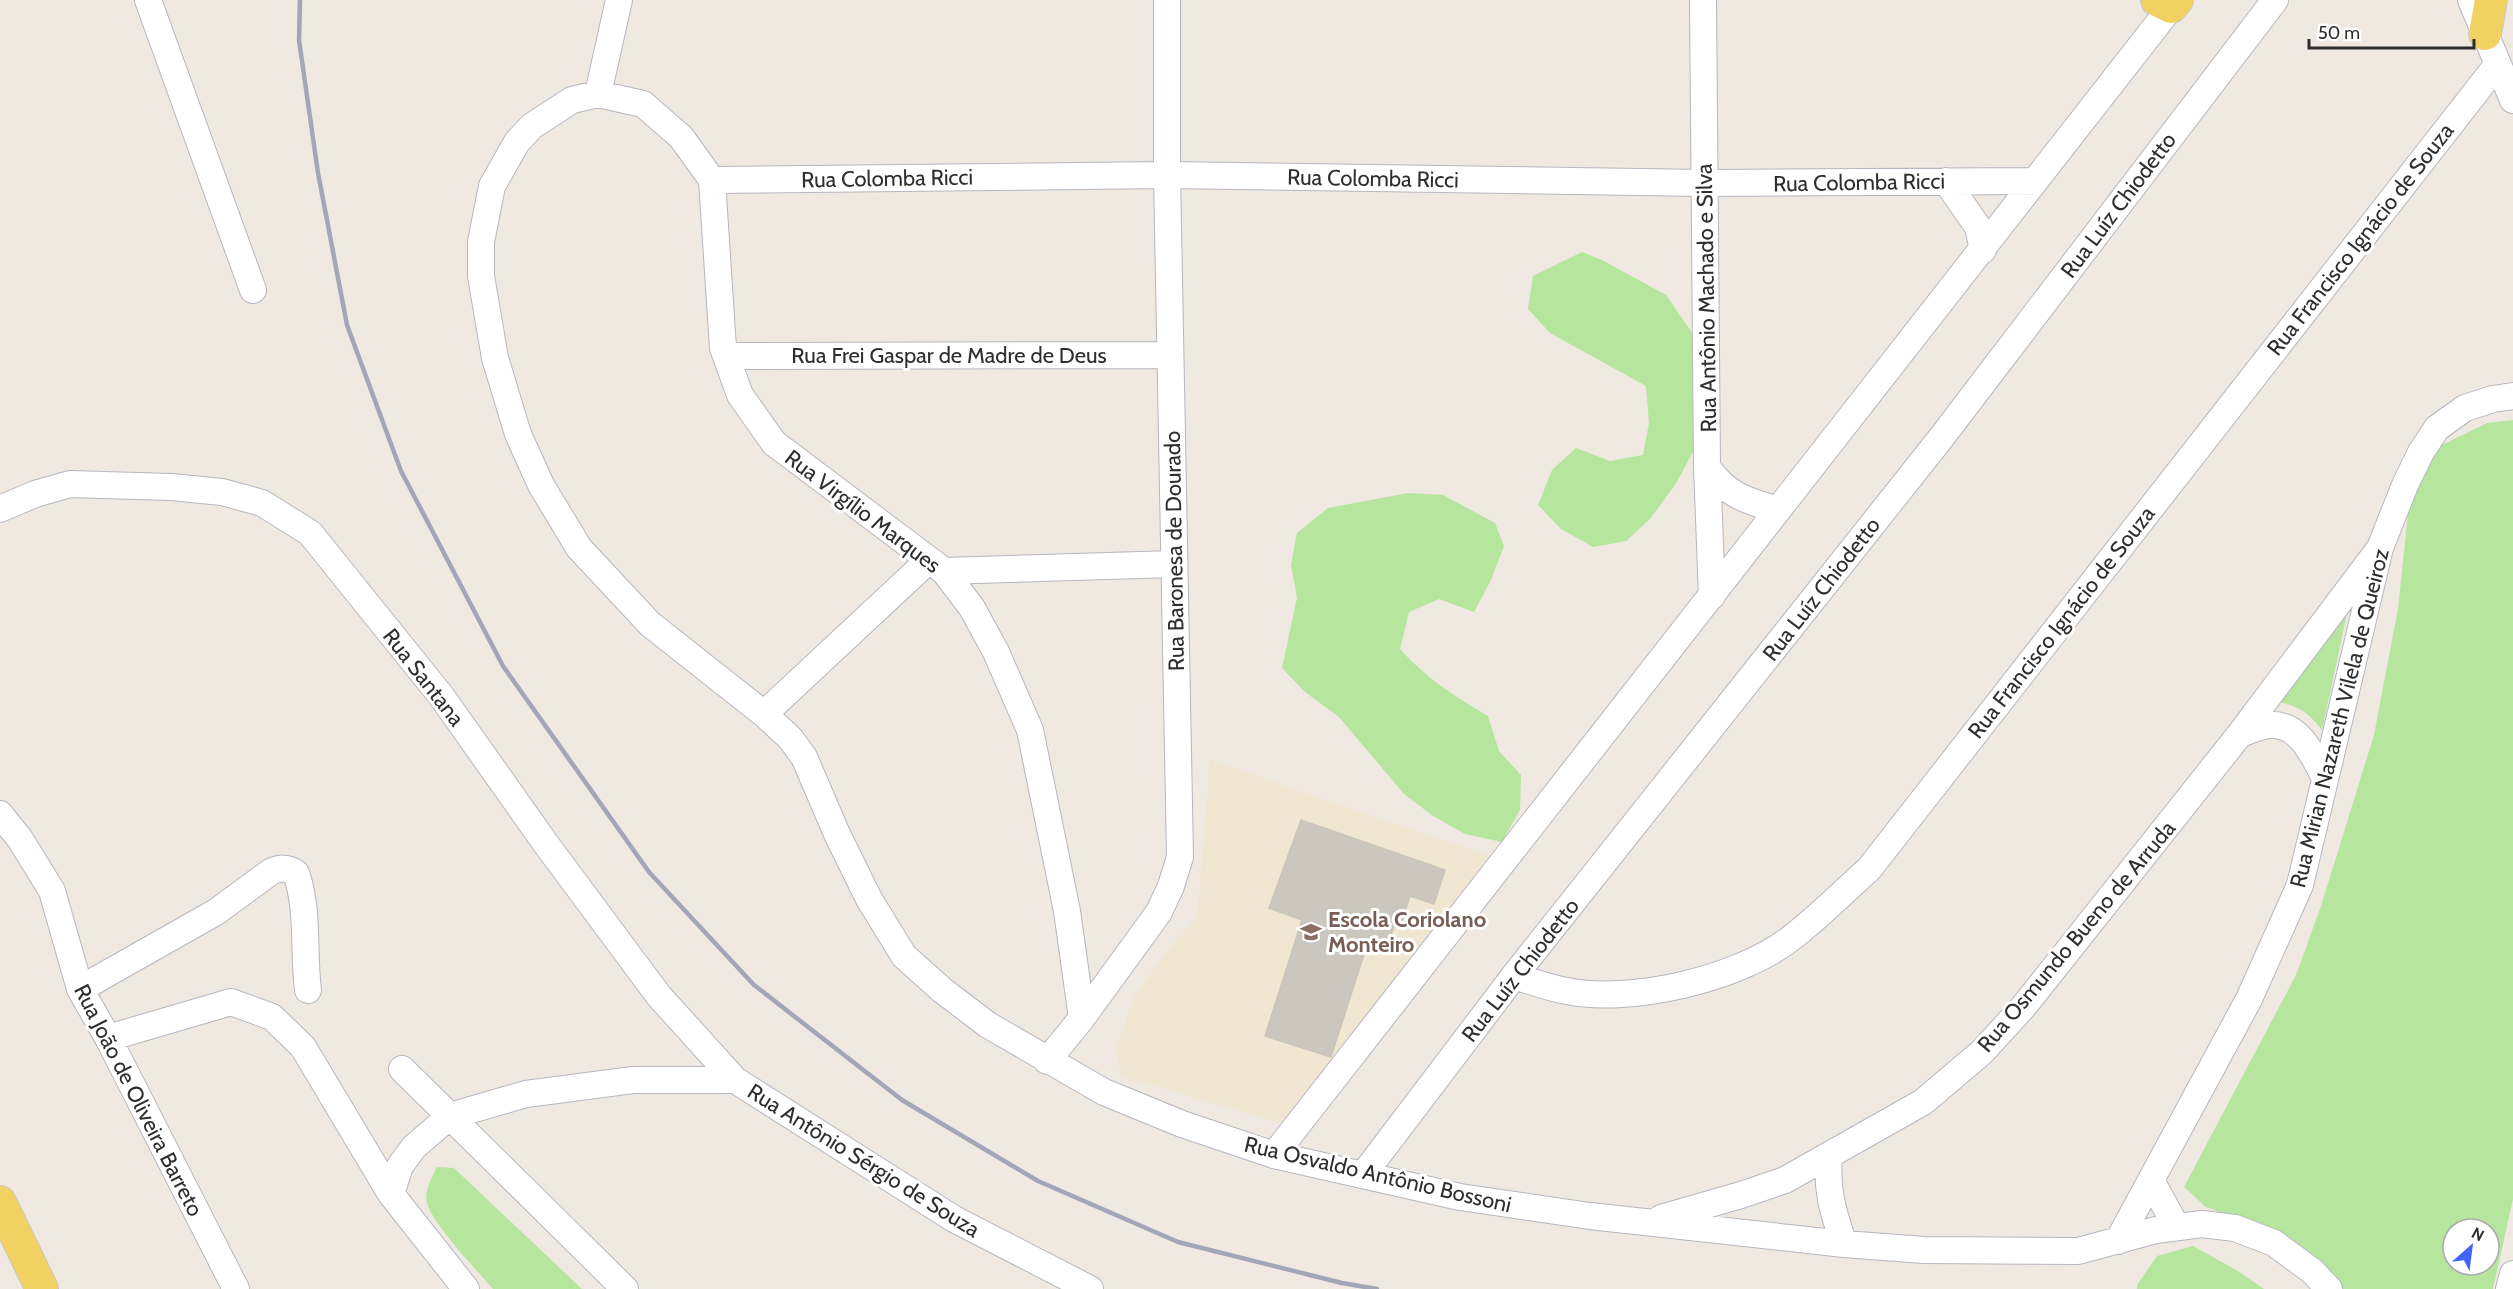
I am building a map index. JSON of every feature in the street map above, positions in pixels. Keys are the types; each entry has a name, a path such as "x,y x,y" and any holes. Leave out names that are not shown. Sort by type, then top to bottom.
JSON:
{"main road":[{"path":"2485,34 2492,0"},
{"path":"0,1202 42,1289"}],"street":[{"path":"148,0 253,290"},
{"path":"619,0 598,94 643,104 681,137 712,180"},
{"name":"Rua Baronesa de Dourado","path":"1047,1061 1082,1018 1159,912 1171,886 1180,857 1167,175 1167,0"},
{"name":"Rua Antônio Machado e Silva","path":"1703,0 1707,467 1712,596"},
{"name":"Rua Luíz Chiodetto","path":"1363,1175 1514,976 1941,438 2275,0"},
{"path":"2471,0 2513,100"},
{"path":"1274,1155 1983,250 2168,2"},
{"name":"Rua Francisco Ignácio de Souza","path":"1514,976 1567,992 1610,994 1655,990 1712,978 1790,940 1869,869 2497,65"},
{"name":"Rua Osvaldo Antônio Bossoni","path":"598,94 573,100 532,126 517,142 492,186 481,242 481,276 495,358 518,434 541,484 579,548 650,624 764,714 790,738 804,757 864,890 904,956 942,990 988,1025 1047,1061 1127,1101 1182,1124 1274,1155 1460,1197 1590,1216 1844,1244 1924,1250 2078,1251 2176,1226 2202,1224 2235,1228 2274,1243 2312,1271 2329,1289"},
{"name":"Rua Colomba Ricci","path":"712,180 1167,175 1705,183 2034,181"},
{"name":"Rua Virgílio Marques","path":"712,180 723,348 728,356 740,395 774,443 936,565 972,608 996,651 1030,730 1067,911 1082,1018"},
{"path":"1946,181 1978,227 1983,250"},
{"name":"Rua Frei Gaspar de Madre de Deus","path":"728,356 1170,355"},
{"name":"Rua Mirian Nazareth Vilela de Queiroz","path":"2118,1242 2248,999 2296,894 2379,548 2409,476 2437,428 2465,408 2493,399 2513,396"},
{"path":"1707,467 1720,485 1749,501 1778,510"},
{"name":"Rua Santana","path":"0,509 35,494 70,484 171,486 222,492 262,503 310,533 442,697 658,996 735,1080"},
{"name":"Rua Osmundo Bueno de Arruda","path":"1648,1222 1785,1180 1923,1102 1982,1052 2024,1006 2240,734 2379,548"},
{"path":"764,714 936,565 1174,564"},
{"path":"2240,734 2270,725 2294,731 2310,749 2325,778"},
{"name":"Rua João de Oliveira Barreto","path":"0,814 20,839 52,891 80,988 108,1038 236,1289"},
{"path":"80,988 216,912 272,871 281,868 290,869 296,873 304,901 305,964 308,990"},
{"path":"108,1038 231,1002 272,1017 303,1047 391,1194 466,1289"},
{"path":"402,1069 625,1289"},
{"name":"Rua Antônio Sérgio de Souza","path":"450,1116 526,1094 622,1081 735,1080 954,1219 1090,1289"},
{"path":"391,1194 400,1166 414,1147 450,1116"},
{"path":"1829,1156 1827,1182 1833,1211 1844,1244"},
{"path":"2152,1182 2176,1226"},
{"path":"2509,1289 2513,1274"}],"shaded area":[{"name":"Escola Coriolano Monteiro","path":"1210,760 1495,858 1287,1125 1121,1076 1116,1048 1135,995 1171,946 1197,918"}],"green space":[{"path":"1582,252 1602,260 1666,295 1706,353 1710,421 1675,485 1650,519 1626,541 1593,547 1561,529 1538,505 1552,470 1576,448 1610,461 1643,455 1649,423 1646,386 1550,333 1528,309 1533,276"},
{"path":"2513,420 2513,1199 2501,1253 2501,1217 2441,1217 2441,1277 2496,1277 2493,1289 2343,1289 2311,1257 2267,1229 2206,1207 2184,1187 2296,975 2321,906 2374,735 2398,609 2410,495 2438,447 2487,423"},
{"path":"1408,493 1443,495 1495,523 1504,546 1491,580 1474,612 1439,599 1409,612 1400,649 1441,686 1488,716 1499,751 1521,775 1520,810 1502,842 1465,834 1433,816 1404,794 1339,717 1305,692 1282,668 1297,598 1291,565 1297,533 1328,508"},
{"path":"2350,600 2322,730 2302,711 2291,705 2277,702"},
{"path":"437,1167 454,1168 582,1289 493,1289 446,1235 431,1212 427,1203 427,1194"},
{"path":"2193,1246 2238,1271 2264,1289 2137,1289 2137,1285 2157,1256"}],"building":[{"path":"1301,820 1445,870 1434,904 1410,896 1402,921 1397,919 1386,949 1368,942 1331,1057 1265,1036 1302,920 1269,908"}],"railway":[{"path":"300,0 299,40 318,173 347,325 401,471 503,666 649,872 754,985 902,1100 1038,1181 1178,1242 1342,1283 1377,1289"}],"place":[{"name":"Escola Coriolano Monteiro","path":"1311,932"}]}
